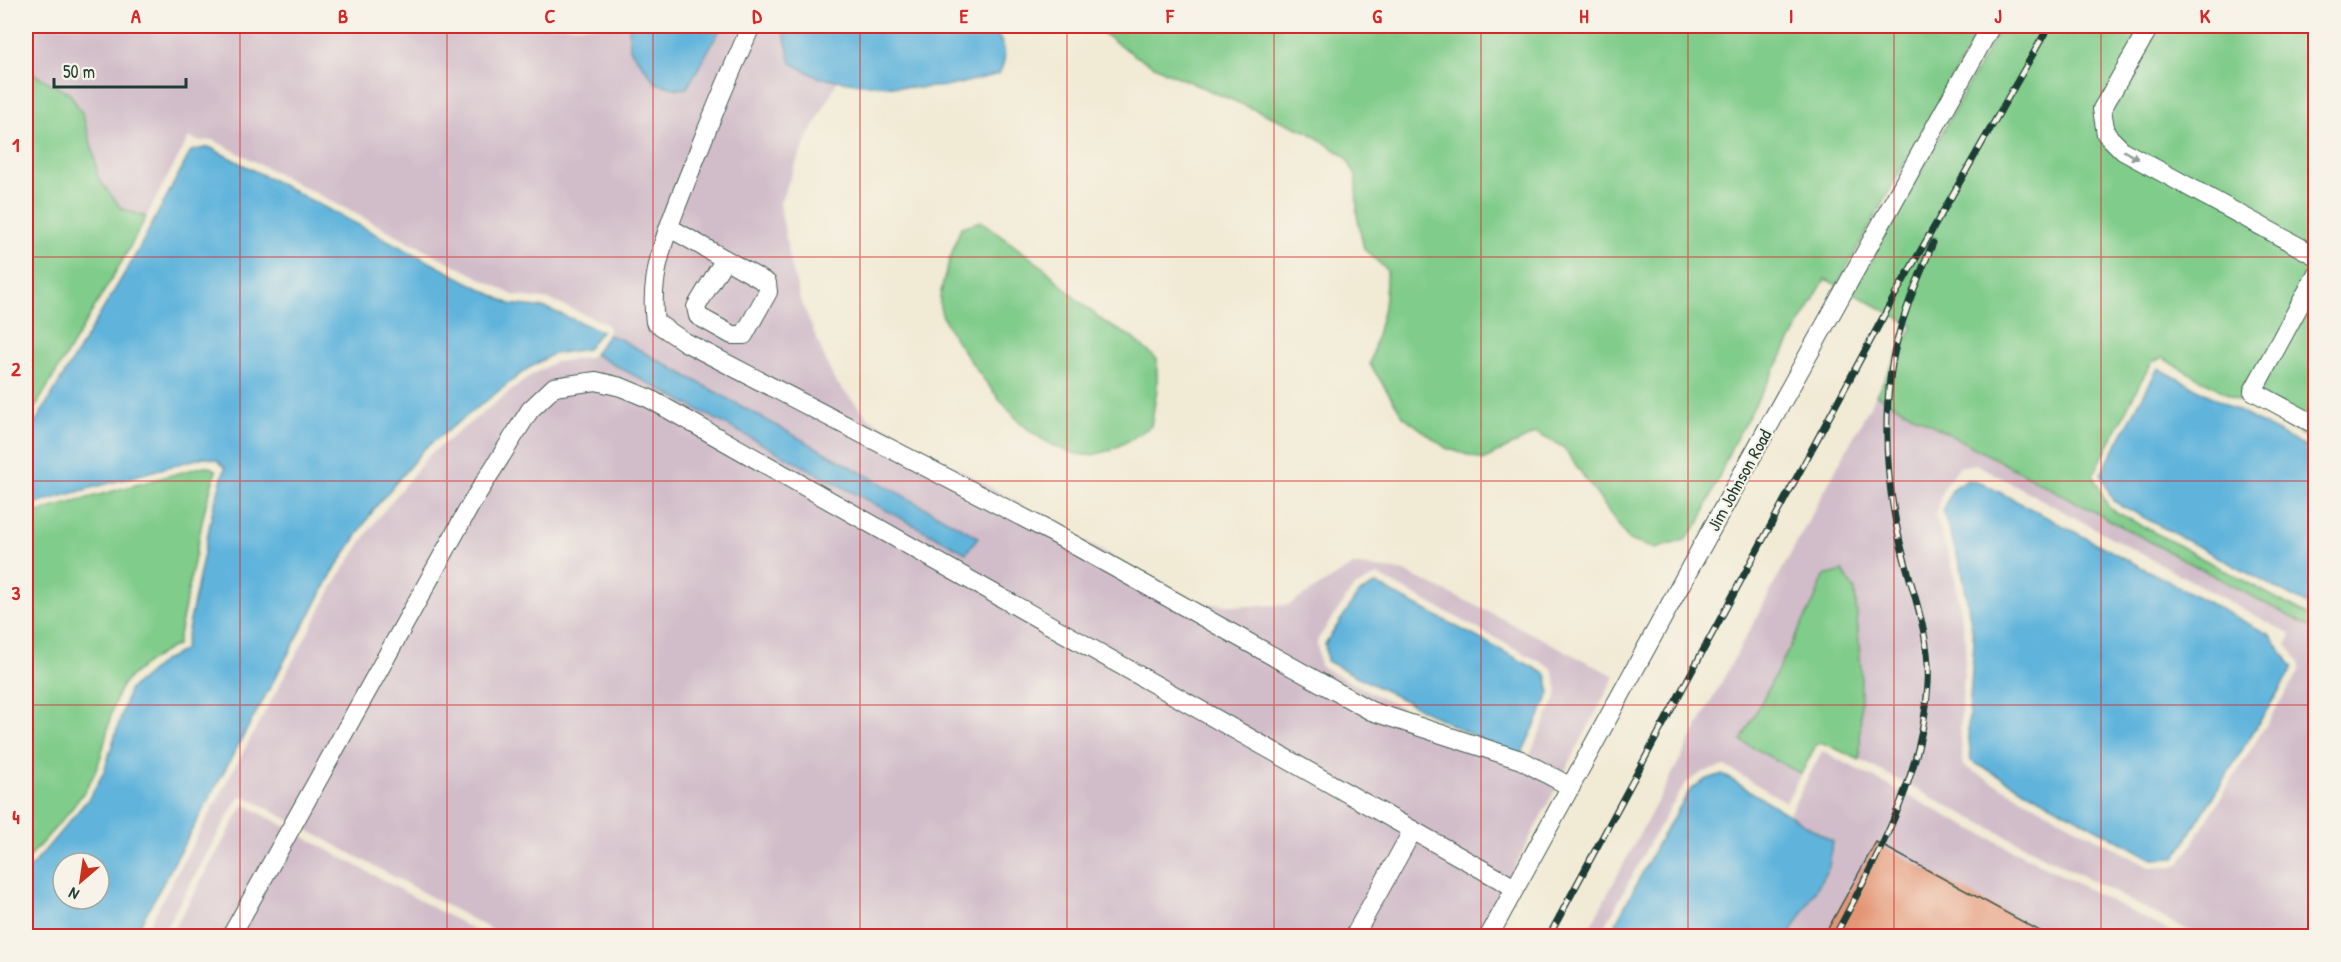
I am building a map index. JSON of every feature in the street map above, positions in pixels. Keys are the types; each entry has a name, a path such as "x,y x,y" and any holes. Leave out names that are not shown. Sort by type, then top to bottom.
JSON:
{"street":[{"path":"751,26 721,95 670,228 656,273 652,302 656,322 685,342 1051,532 1371,711 1521,760 1571,786"},
{"name":"Jim Johnson Road","path":"1489,936 1991,26"},
{"path":"2150,26 2102,109 2106,134 2123,151 2316,256"},
{"path":"670,228 725,259"},
{"path":"2316,275 2253,391 2316,425"},
{"path":"231,936 474,499 530,410 554,387 596,381 621,387 650,399 1515,888"},
{"path":"1354,936 1413,830"}],"shaded area":[{"path":"26,26 629,26 630,49 687,88 722,26 782,26 791,63 817,77 838,80 798,158 780,203 788,252 800,299 834,380 869,418 1128,566 1202,603 1243,606 1289,605 1353,565 1403,571 1615,676 1478,936 503,936 243,795 237,800 161,936 143,936 339,576 377,519 429,455 530,376 555,362 588,358 594,354 966,553 978,537 618,338 608,335 609,328 605,323 550,300 513,295 213,140 198,141 189,137 146,217 121,208 98,178 94,154 34,74 26,74","holes":["1377,575 1552,668 1558,690 1557,696 1528,758 1499,759 1320,666 1317,644 1318,639 1353,588"]},
{"path":"1876,395 2315,630 2315,936 2198,936 1860,760 1861,672 1855,590 1824,577 1815,599 1741,741 1801,774 1786,802 1725,766 1703,772 1686,783 1652,838 1600,936 1585,936","holes":["1976,464 2291,635 2287,644 2300,665 2299,672 2180,864 2149,867 1963,766 1960,729 1966,643 1954,573 1935,515 1945,485 1959,467"]},
{"path":"1822,751 2178,936 1725,936"},
{"path":"244,804 485,936 170,936"}],"green space":[{"path":"1098,26 1981,26 1837,285 1825,279 1731,448 1700,522 1685,540 1655,549 1629,540 1563,447 1536,433 1483,460 1446,448 1403,416 1370,364 1384,307 1387,270 1364,249 1357,215 1356,176 1345,156 1310,133 1166,72 1136,56 1105,35"},
{"path":"2001,26 2315,26 2315,442 2162,358 2152,362 2093,476 2109,508 2315,619 2315,630 1876,395 1913,326 1853,293"},
{"path":"26,74 34,74 70,94 82,113 94,154 98,178 121,208 146,217 26,423"},
{"path":"981,221 1043,267 1107,324 1130,336 1157,359 1157,390 1151,426 1128,441 1102,453 1077,454 1051,444 1034,434 1001,400 962,350 940,307 944,279 961,227"},
{"path":"204,466 216,471 205,508 177,645 155,657 122,686 114,705 100,760 90,782 74,806 26,861 26,515"},
{"path":"1843,571 1855,590 1861,672 1860,760 1821,742 1816,745 1801,774 1741,741 1815,599 1824,576"}],"water":[{"path":"629,26 722,26 687,88 678,89 656,83 630,49"},
{"path":"782,26 991,26 1002,43 1005,54 999,74 950,86 918,88 861,84 817,77 791,63"},
{"path":"209,147 510,304 546,308 601,331 587,349 553,354 527,369 424,449 374,509 333,572 134,936 26,936 26,873 89,798 104,772 129,690 163,661 184,650 213,509 225,468 217,460 204,457 26,506 26,438 135,256 191,151"},
{"path":"608,335 618,338 978,537 966,553 594,354"},
{"path":"2158,368 2315,452 2315,609 2113,501 2101,474"},
{"path":"1967,480 1984,484 2270,635 2293,668 2175,858 2153,859 1971,761 1968,729 1974,641 1962,570 1943,512 1953,488"},
{"path":"1376,584 1546,674 1550,693 1521,755 1503,751 1327,661 1325,644 1358,594"},
{"path":"1722,774 1832,841 1829,867 1789,936 1609,936 1659,841 1690,790 1705,780"}],"building":[{"path":"1876,842 2049,936 1824,936"}],"railway":[{"path":"1549,936 1894,297 2049,26"},
{"path":"1835,936 1882,846 1895,815 1917,752 1924,719 1928,684 1926,648 1892,500 1887,414 1891,371 1902,322 1933,243"}]}
